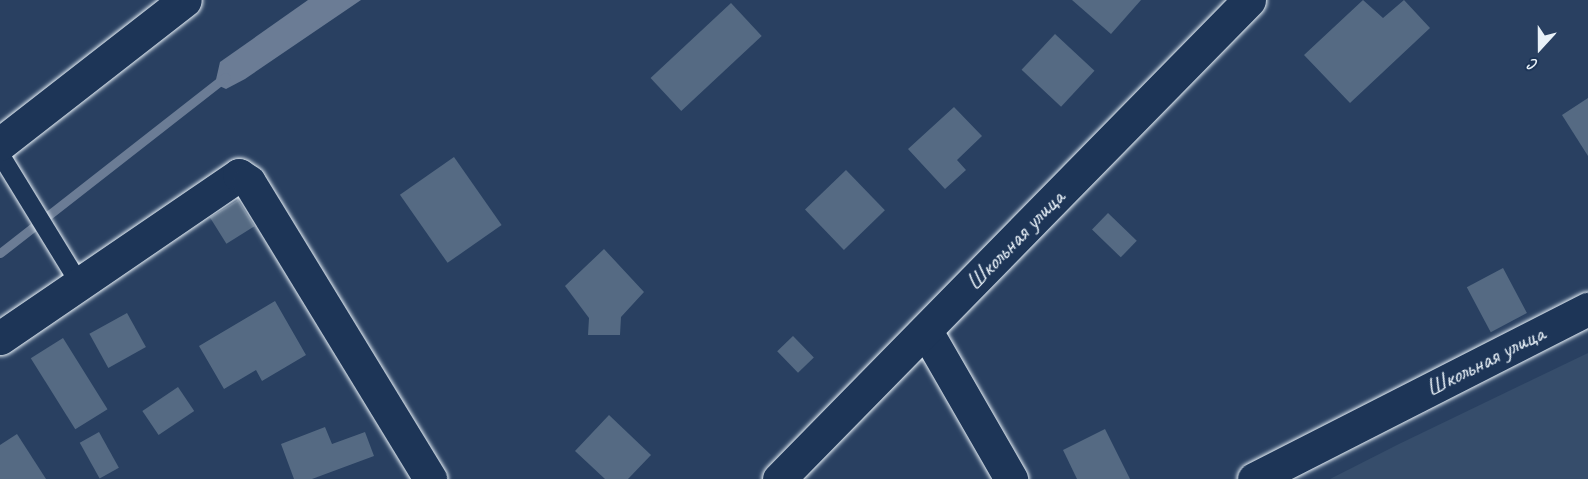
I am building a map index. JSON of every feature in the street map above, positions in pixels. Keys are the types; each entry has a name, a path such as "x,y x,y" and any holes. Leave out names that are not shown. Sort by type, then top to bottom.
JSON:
{"street":[{"path":"0,144 185,0"},
{"name":"Школьная улица","path":"779,479 1249,0"},
{"path":"0,338 239,175 249,182 430,479"},
{"name":"Школьная улица","path":"1254,479 1588,309"},
{"path":"926,331 1011,479"}],"lane":[{"path":"0,154 78,283"}],"shaded area":[{"path":"308,0 361,0 245,79 226,89 215,84 220,62"},
{"path":"1588,353 1588,479 1330,479 1399,444"}],"building":[{"path":"1072,0 1141,0 1111,34"},
{"path":"1363,0 1383,18 1404,0 1430,28 1350,103 1304,55"},
{"path":"731,3 762,36 681,111 651,78"},
{"path":"1055,34 1094,71 1061,107 1022,70"},
{"path":"1588,98 1588,156 1562,115"},
{"path":"954,107 982,136 957,160 966,170 945,189 908,149"},
{"path":"454,157 502,225 448,263 400,195"},
{"path":"846,170 885,210 844,250 805,210"},
{"path":"238,200 254,226 226,244 210,217"},
{"path":"1108,213 1137,241 1121,257 1092,230"},
{"path":"604,249 644,292 621,317 620,335 588,335 589,318 565,286"},
{"path":"1503,268 1527,313 1491,332 1467,287"},
{"path":"275,301 306,355 262,381 256,370 224,389 199,346"},
{"path":"127,313 146,347 108,368 89,334"},
{"path":"793,336 814,358 798,373 777,351"},
{"path":"63,338 108,409 75,429 31,358"},
{"path":"178,387 194,411 159,435 142,411"},
{"path":"609,415 651,455 628,479 605,479 575,451"},
{"path":"325,427 332,444 365,432 374,456 312,479 294,479 281,444"},
{"path":"1105,429 1130,479 1077,479 1063,450"},
{"path":"99,432 119,468 100,479 80,443"},
{"path":"17,434 46,479 0,479 0,445"}],"waterway":[{"path":"0,253 225,77"}]}
